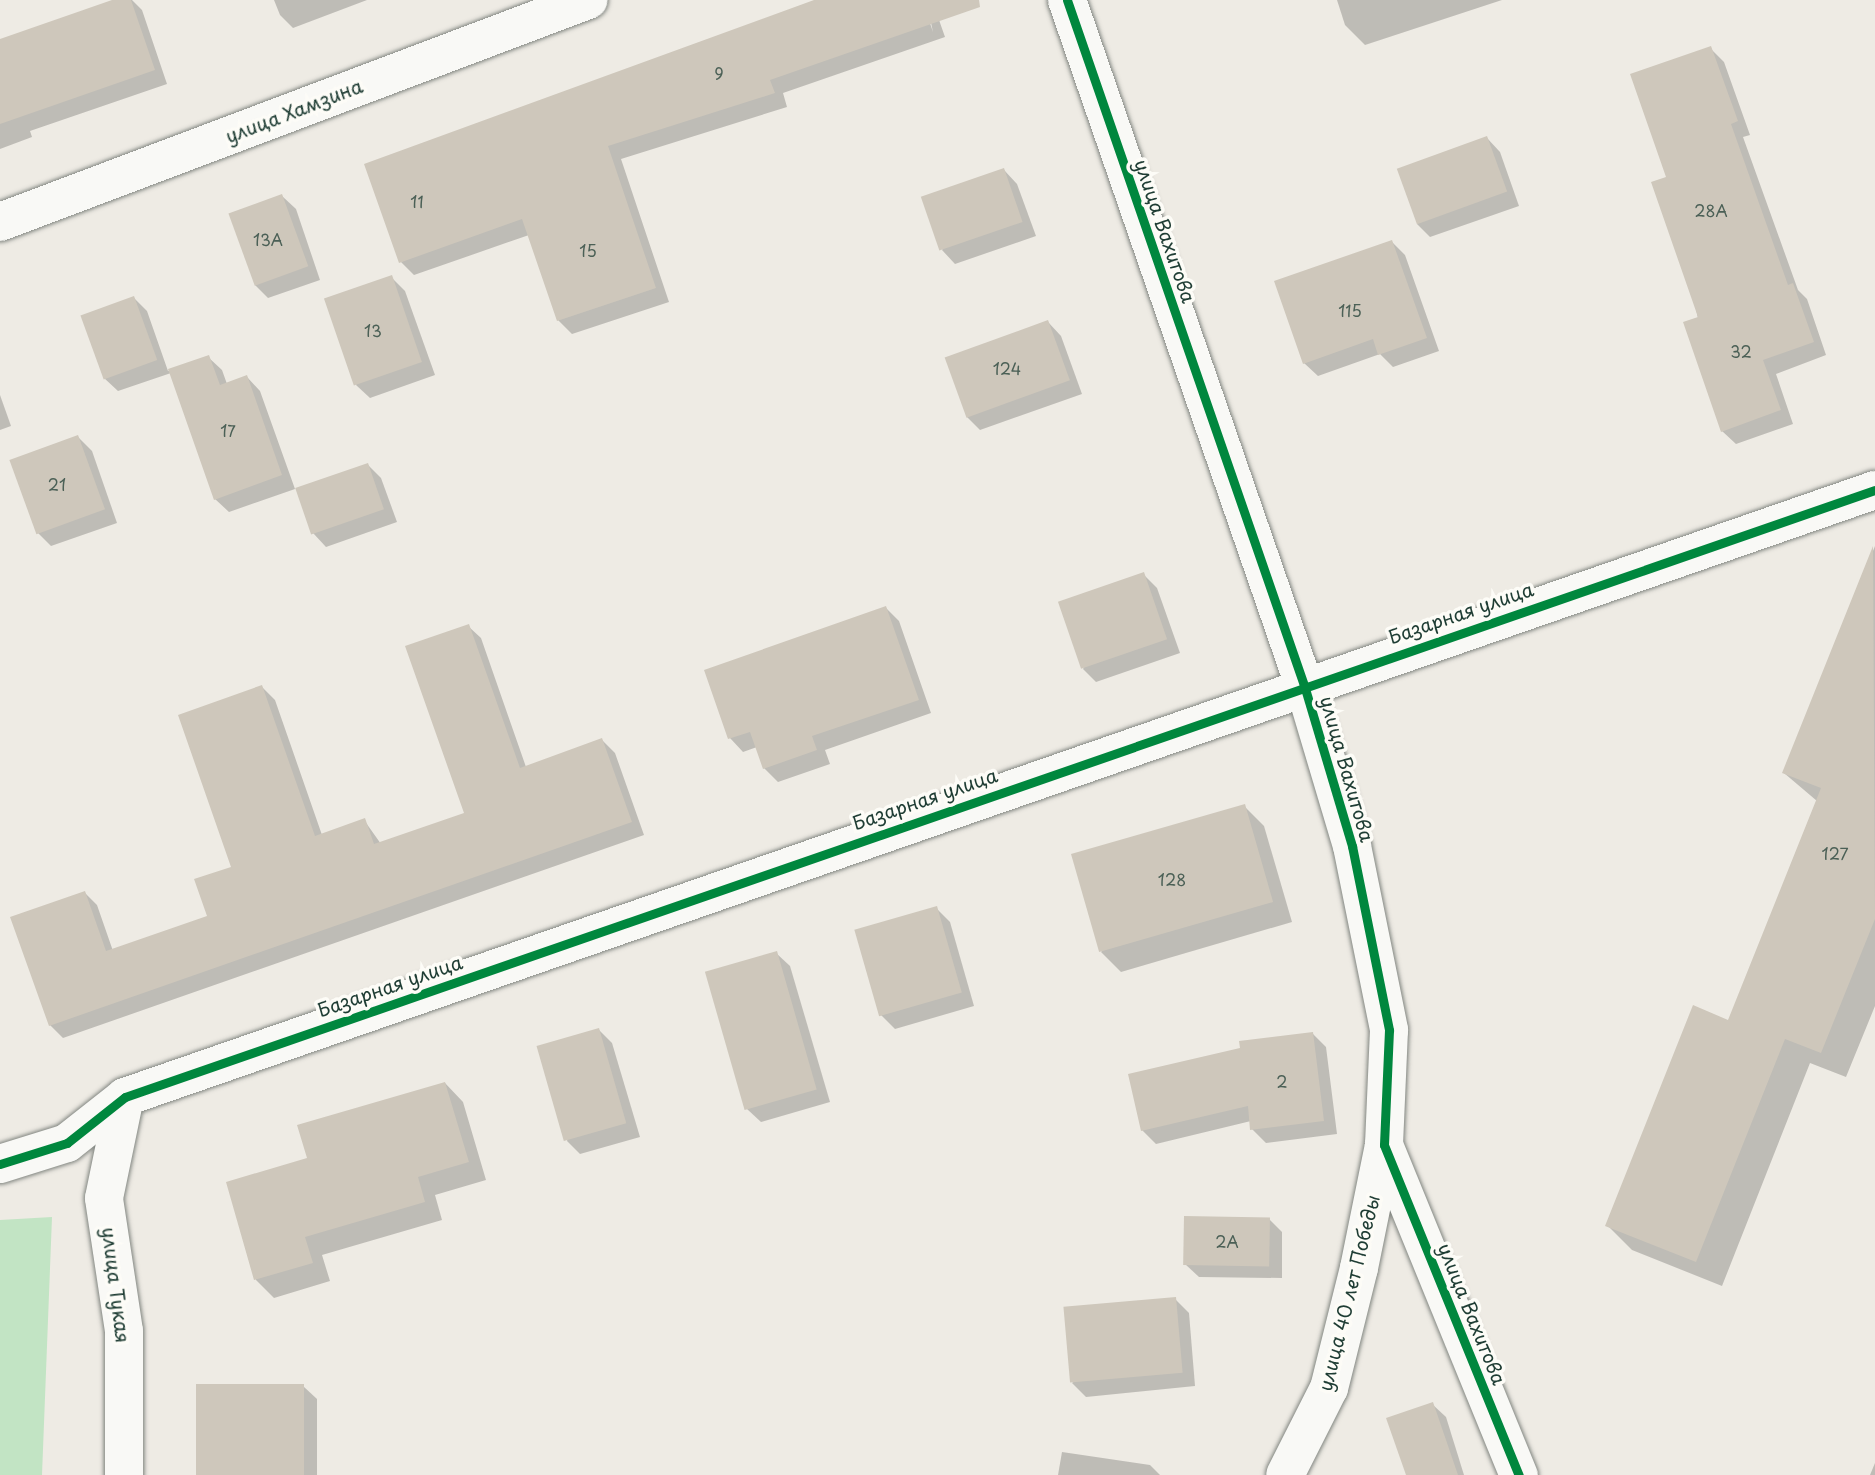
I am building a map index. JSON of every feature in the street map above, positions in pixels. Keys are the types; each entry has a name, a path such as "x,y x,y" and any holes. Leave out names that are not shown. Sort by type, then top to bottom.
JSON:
{"street":[{"name":"улица Хамзина","path":"0,222 588,0"},
{"name":"улица Вахитова","path":"1067,0 1304,685 1352,846 1388,1030 1384,1145 1519,1475"},
{"name":"Базарная улица","path":"0,1164 67,1143 125,1097 1304,685 1875,490"},
{"name":"улица Тукая","path":"124,1475 124,1331 104,1198 125,1097"},
{"name":"улица 40 лет Победы","path":"1285,1475 1329,1388 1384,1145"}],"green space":[{"path":"52,1217 42,1475 0,1475 0,1220"}],"building":[{"path":"112,0 131,0 155,70 0,124 0,39"},
{"path":"814,0 979,0 980,7 770,80 775,93 608,146 656,288 557,321 522,219 399,263 364,164"},
{"path":"1711,46 1738,121 1731,124 1788,285 1793,283 1814,342 1763,360 1781,410 1721,432 1683,322 1698,317 1651,182 1666,177 1630,74"},
{"path":"1487,136 1507,191 1417,224 1397,169"},
{"path":"1004,168 1023,222 939,251 921,197"},
{"path":"282,194 308,266 255,286 228,213"},
{"path":"1392,240 1427,338 1378,355 1373,339 1303,364 1274,281"},
{"path":"392,275 422,362 354,385 324,298"},
{"path":"134,296 157,360 104,379 80,315"},
{"path":"1048,320 1070,380 967,418 945,358"},
{"path":"209,355 220,385 247,375 282,475 214,500 168,369"},
{"path":"78,435 105,509 36,534 9,460"},
{"path":"368,463 384,509 311,534 295,488"},
{"path":"1873,546 1875,919 1821,1053 1785,1039 1696,1262 1605,1226 1693,1005 1728,1020 1821,788 1782,773"},
{"path":"1144,572 1167,639 1081,669 1058,602"},
{"path":"886,606 919,700 812,736 817,750 763,769 750,732 728,739 704,670"},
{"path":"469,624 520,768 602,738 632,822 49,1026 10,917 85,891 106,951 207,916 194,879 231,867 178,715 262,685 315,836 365,818 374,844 464,813 405,646"},
{"path":"1245,804 1273,902 1099,952 1071,854"},
{"path":"937,906 962,993 879,1016 854,930"},
{"path":"777,951 817,1089 745,1110 705,972"},
{"path":"599,1028 626,1123 564,1141 537,1046"},
{"path":"1313,1032 1324,1121 1250,1130 1248,1106 1141,1131 1128,1074 1240,1048 1239,1041"},
{"path":"445,1082 469,1162 418,1177 425,1202 305,1237 313,1263 254,1280 226,1182 307,1158 297,1125"},
{"path":"1184,1216 1270,1218 1269,1266 1183,1265"},
{"path":"1176,1297 1183,1373 1070,1383 1063,1307"},
{"path":"196,1384 304,1384 304,1475 196,1475"},
{"path":"1433,1402 1458,1475 1406,1475 1386,1418"}],"cycle path":[{"path":"1067,0 1304,685 1352,846 1389,1030 1384,1145 1519,1475"},
{"path":"0,1164 67,1143 125,1097 1875,490"}]}
